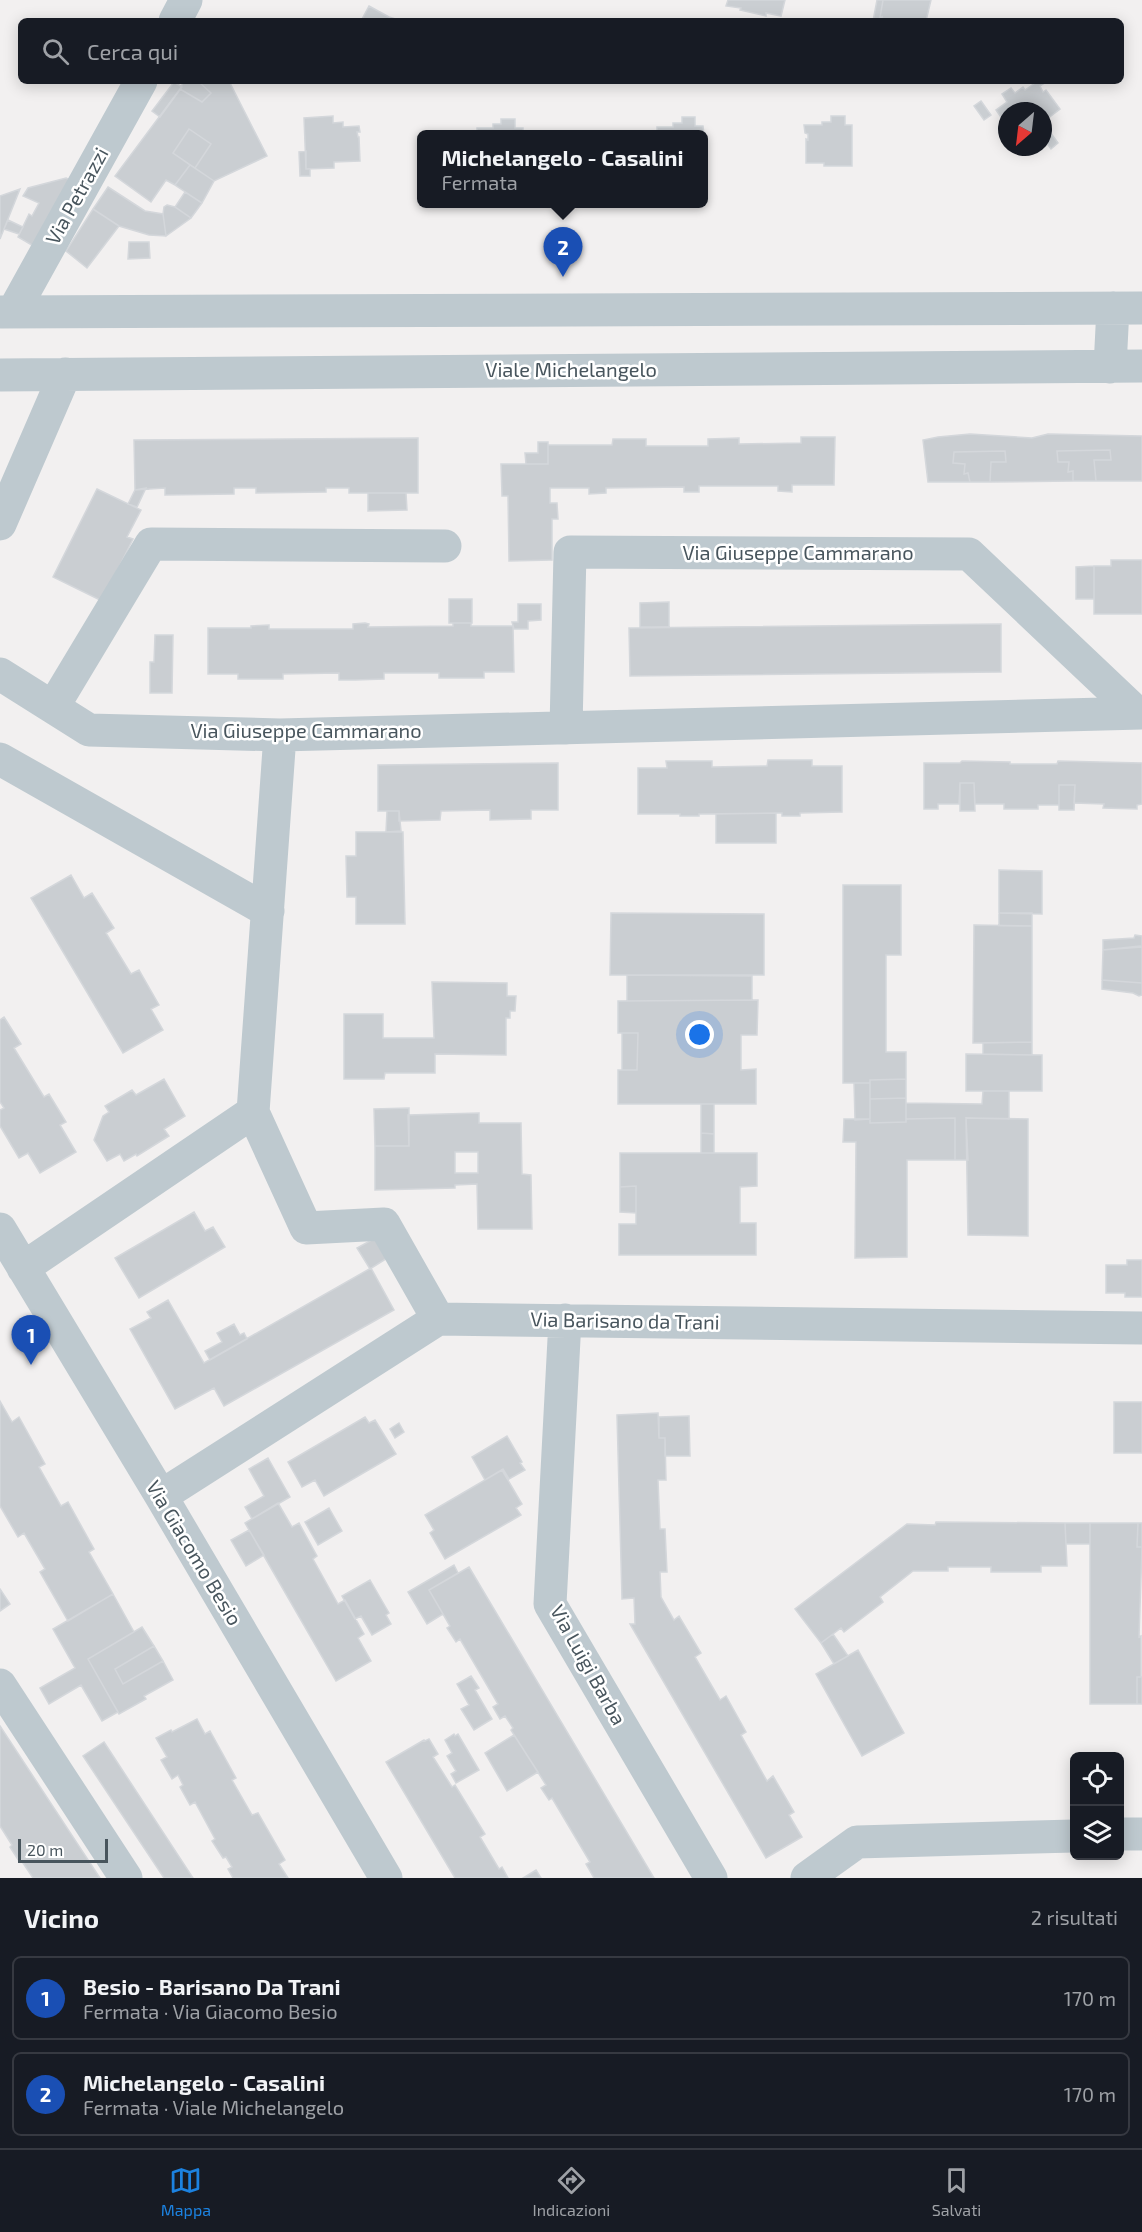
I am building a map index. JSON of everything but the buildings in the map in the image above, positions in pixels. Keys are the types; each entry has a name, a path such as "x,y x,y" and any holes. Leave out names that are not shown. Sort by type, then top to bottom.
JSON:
{"street":[{"path":"177,18 186,0"},
{"name":"Via Petrazzi","path":"6,312 139,84"},
{"path":"6,312 1127,308 1110,367"},
{"name":"Viale Michelangelo","path":"0,375 1142,366"},
{"path":"0,524 65,374"},
{"path":"53,707 151,544 445,546"},
{"name":"Via Giuseppe Cammarano","path":"566,728 570,552 969,554 1140,713"},
{"name":"Via Giuseppe Cammarano","path":"0,674 89,730 280,735 1140,713"},
{"path":"161,1496 438,1319 384,1224 306,1228 253,1112 280,735"},
{"path":"0,759 268,911"},
{"path":"23,1268 253,1112"},
{"name":"Via Giacomo Besio","path":"0,1229 161,1496 386,1878"},
{"name":"Via Barisano da Trani","path":"438,1319 1142,1328"},
{"name":"Via Luigi Barba","path":"565,1320 550,1604 711,1878"},
{"path":"0,1685 126,1878"},
{"path":"1124,1834 1142,1834"},
{"path":"807,1878 857,1842 1070,1836"}],"place":[{"name":"Michelangelo - Casalini","path":"563,277"},
{"name":"Besio - Barisano Da Trani","path":"31,1365"}]}
